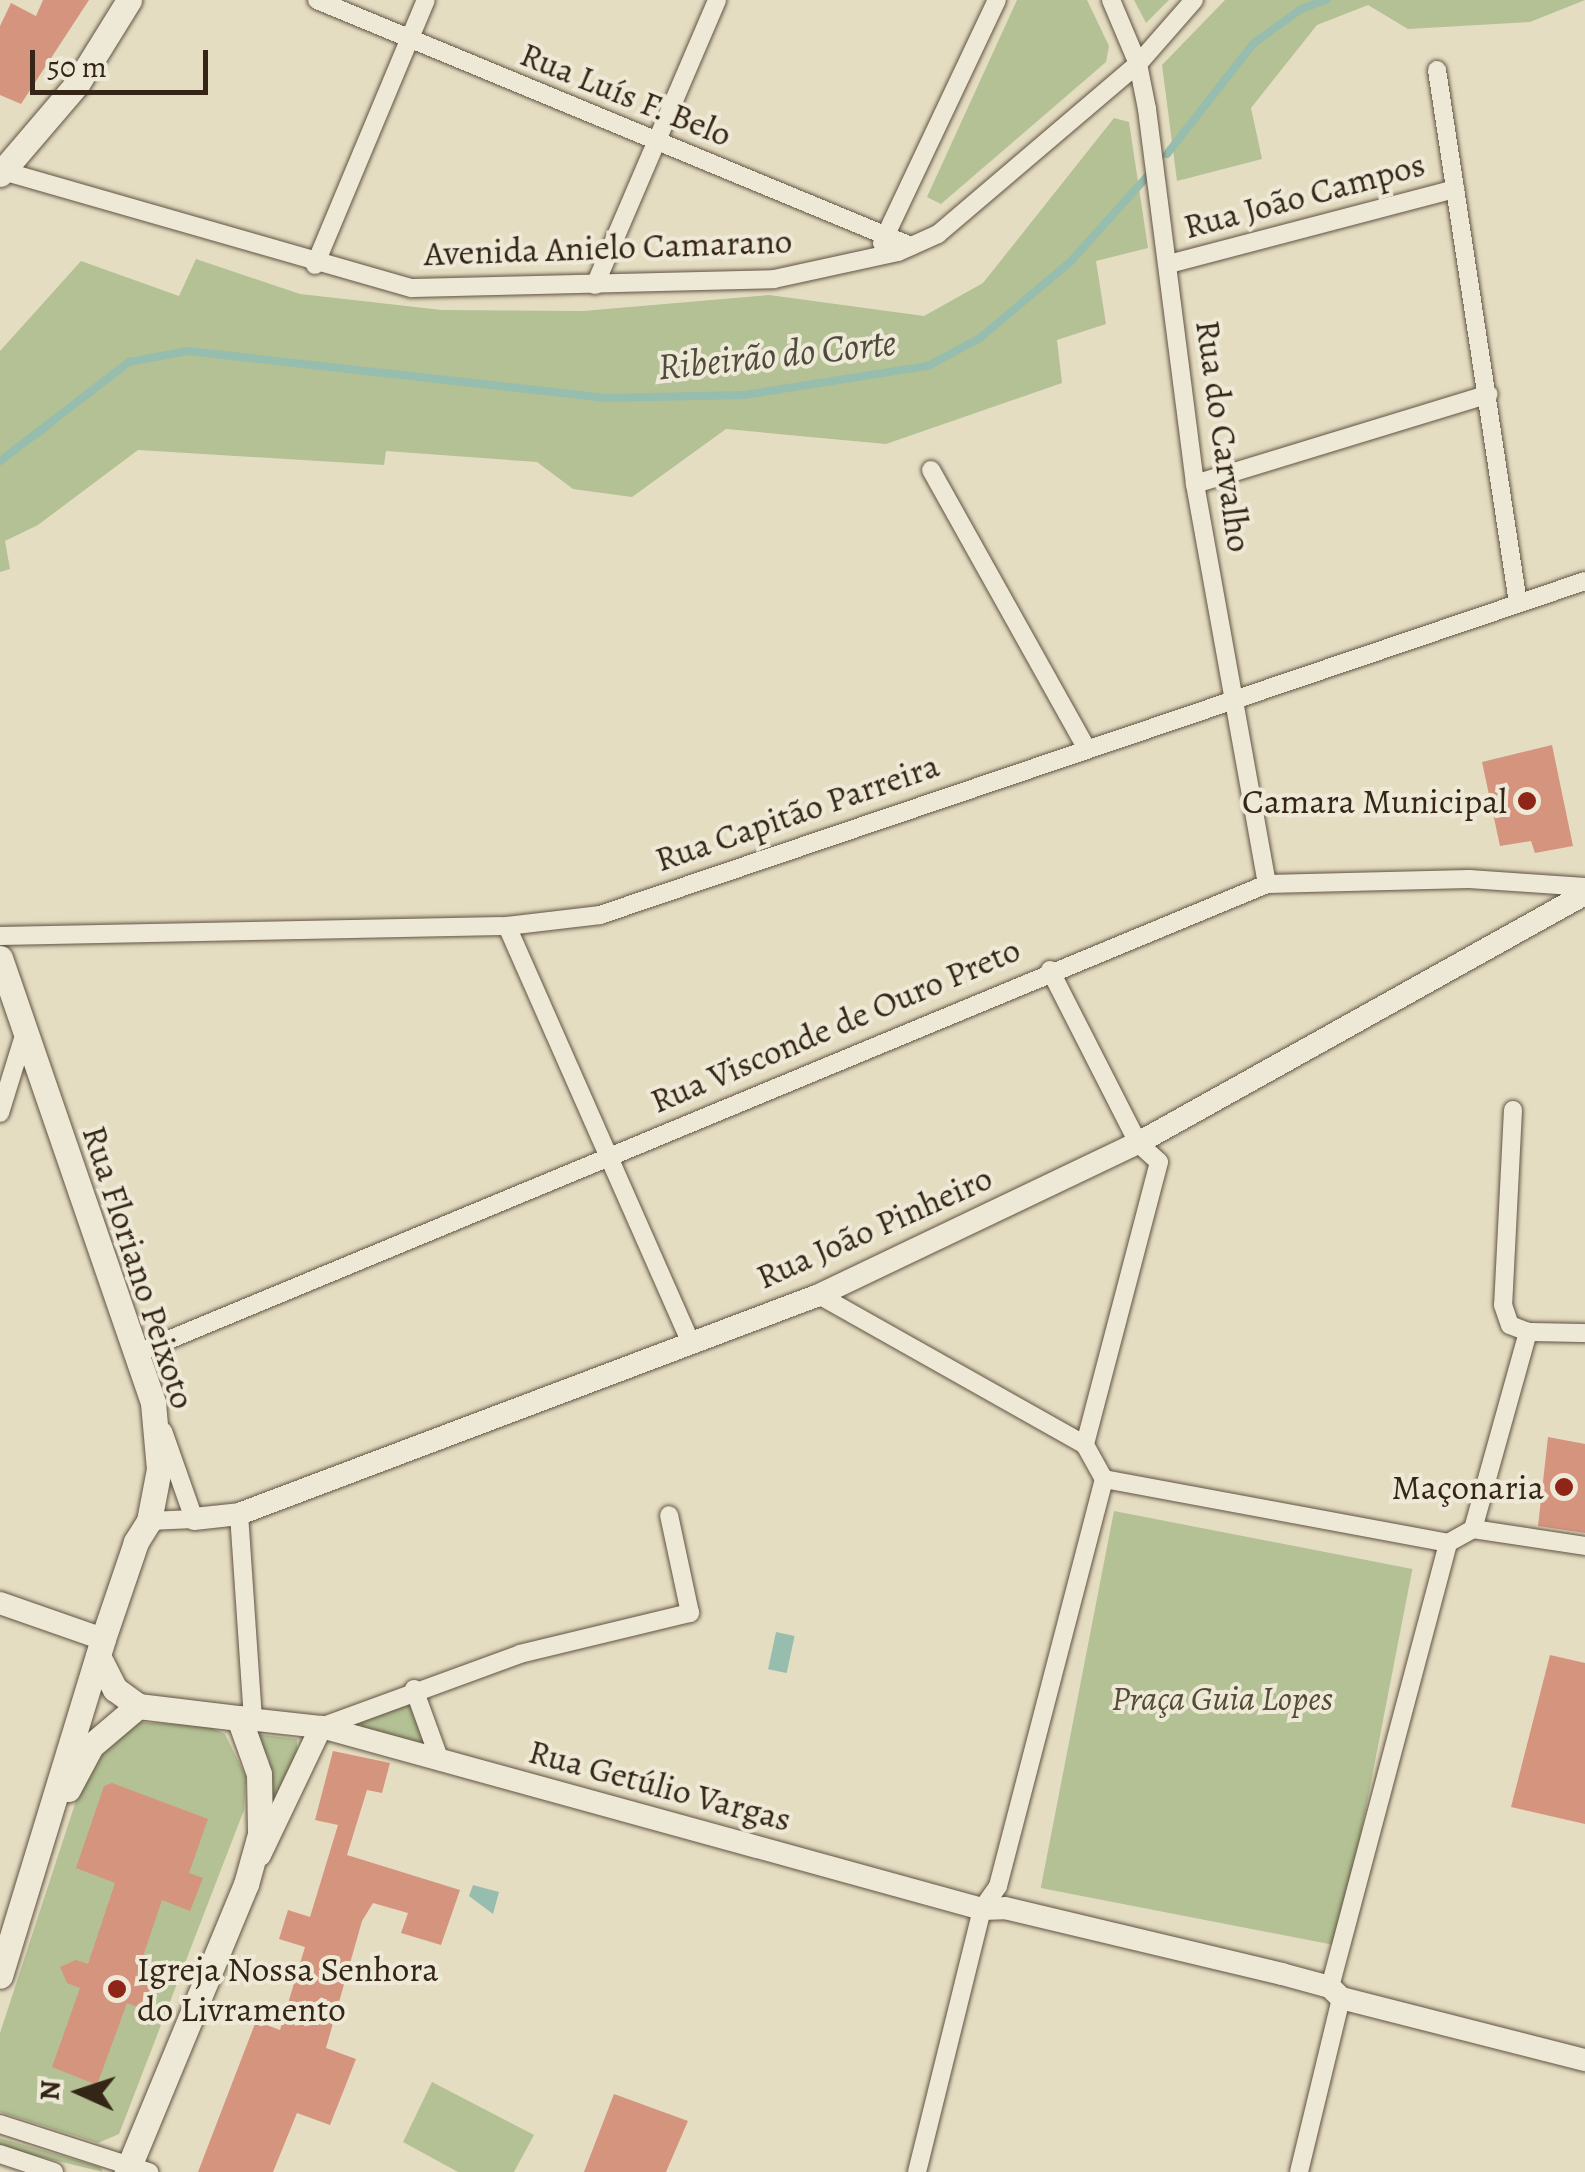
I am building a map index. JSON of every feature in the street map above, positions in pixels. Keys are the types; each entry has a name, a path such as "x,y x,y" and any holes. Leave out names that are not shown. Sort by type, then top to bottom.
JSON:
{"main road":[{"path":"2,173 77,84 129,0"},
{"name":"Rua Floriano Peixoto","path":"1,967 153,1403 152,1510 101,1648 38,1842"},
{"path":"101,1648 116,1690 138,1706 246,1718 259,1774 260,1834 246,1884 135,2169"},
{"path":"0,1976 38,1842 91,1746 138,1706"}],"street":[{"name":"Rua Luís F. Belo","path":"317,0 407,41 912,246"},
{"path":"315,266 426,0"},
{"path":"595,284 717,0"},
{"path":"872,259 997,0"},
{"name":"Rua do Carvalho","path":"1111,0 1138,64 1148,109 1194,484 1230,698 1267,884"},
{"name":"Avenida Anielo Camarano","path":"2,173 315,266 412,288 774,279 872,259 938,234 1138,64 1194,0"},
{"path":"1437,70 1518,604"},
{"name":"Rua João Campos","path":"1169,264 1456,189"},
{"path":"1194,484 1489,394"},
{"path":"931,470 1085,745"},
{"name":"Rua Capitão Parreira","path":"0,936 506,926 600,915 1085,745 1585,581"},
{"name":"Rua Visconde de Ouro Preto","path":"137,1353 1050,970 1267,884 1469,879 1585,890"},
{"name":"Rua João Pinheiro","path":"152,1510 194,1518 239,1514 819,1295 1138,1144 1585,890"},
{"path":"506,926 690,1341"},
{"path":"1050,970 1138,1144 1160,1162 1085,1445"},
{"path":"0,1113 25,1032"},
{"path":"1512,1110 1503,1305 1510,1325 1528,1332 1585,1333"},
{"path":"819,1295 1085,1445 1104,1479 995,1901 917,2172"},
{"path":"1473,1529 1528,1332"},
{"path":"153,1403 194,1518"},
{"path":"1104,1479 1448,1543 1473,1529 1585,1546"},
{"path":"152,1510 184,1494"},
{"path":"239,1514 246,1718"},
{"path":"246,1884 321,1727 520,1654 690,1613 669,1515"},
{"path":"1300,2172 1336,1993 1448,1543"},
{"path":"0,1603 101,1648"},
{"path":"414,1690 440,1761"},
{"name":"Rua Getúlio Vargas","path":"246,1718 321,1727 440,1761 995,1901"},
{"path":"995,1901 1585,2060"},
{"path":"0,2124 135,2169"},
{"path":"0,2154 54,2172"}],"green space":[{"path":"1017,0 1087,0 1109,46 1106,62 941,204 927,197"},
{"path":"1134,0 1169,0 1146,23"},
{"path":"1225,0 1585,0 1530,22 1408,29 1368,5 1317,25 1251,108 1262,159 1177,181 1162,65"},
{"path":"1114,118 1129,122 1148,248 1096,261 1106,324 1057,340 1062,383 886,444 726,429 632,497 573,489 537,462 386,451 384,465 138,450 38,525 5,541 10,569 0,572 0,351 81,261 179,296 196,259 300,294 442,310 583,311 769,295 924,316 983,283"},
{"name":"Praça Guia Lopes","path":"1114,1511 1412,1569 1339,1946 1041,1888"},
{"path":"411,1700 426,1746 363,1731 359,1718"},
{"path":"136,1722 208,1726 225,1734 246,1777 244,1810 119,2134 98,2143 0,2112 0,2033 89,1761"},
{"path":"254,1734 297,1739 297,1753 270,1810 269,1759"},
{"path":"432,2082 534,2135 514,2172 458,2172 403,2142"},
{"path":"0,2138 100,2167 103,2172 0,2147"}],"shaded area":[{"path":"1326,0 1301,9 1253,44 1195,123 1071,261 980,338 928,366 978,335 1070,260 1192,120 1251,41 1299,6"},
{"path":"188,350 606,397 744,393 928,366 744,395 606,398 187,351 129,362 42,435 0,461 128,362"},
{"path":"776,1632 795,1636 787,1673 768,1669"},
{"path":"473,1885 499,1892 493,1914 469,1896"}],"building":[{"path":"43,0 89,0 21,104 0,95 0,26 11,3 36,16"},
{"name":"Camara Municipal","path":"1552,745 1573,846 1535,853 1531,841 1500,846 1482,762"},
{"name":"Maçonaria","path":"1548,1437 1585,1444 1585,1533 1538,1526"},
{"path":"1550,1655 1585,1663 1585,1824 1511,1807"},
{"path":"333,1751 390,1763 382,1793 367,1790 347,1855 460,1890 441,1945 401,1933 408,1913 373,1903 362,1921 326,2048 356,2059 330,2125 297,2113 273,2172 198,2172 256,2021 280,2030 305,1947 279,1939 288,1910 310,1917 338,1825 315,1820"},
{"path":"112,1783 208,1819 189,1873 203,1878 190,1911 162,1900 135,1980 148,1985 154,2001 140,2008 127,2003 97,2085 52,2067 80,1988 67,1983 60,1967 76,1960 88,1964 115,1883 76,1868 104,1786"},
{"path":"614,2094 688,2121 666,2172 584,2172"}],"waterway":[{"name":"Ribeirão do Corte","path":"1167,154 1253,44 1301,9 1326,0"},
{"name":"Ribeirão do Corte","path":"0,461 129,362 188,351 606,398 744,395 928,366 980,338 1071,261 1151,172"}],"place":[{"name":"Camara Municipal","path":"1527,801"},
{"name":"Maçonaria","path":"1564,1487"},
{"name":"Igreja Nossa Senhora do Livramento","path":"117,1989"}]}
